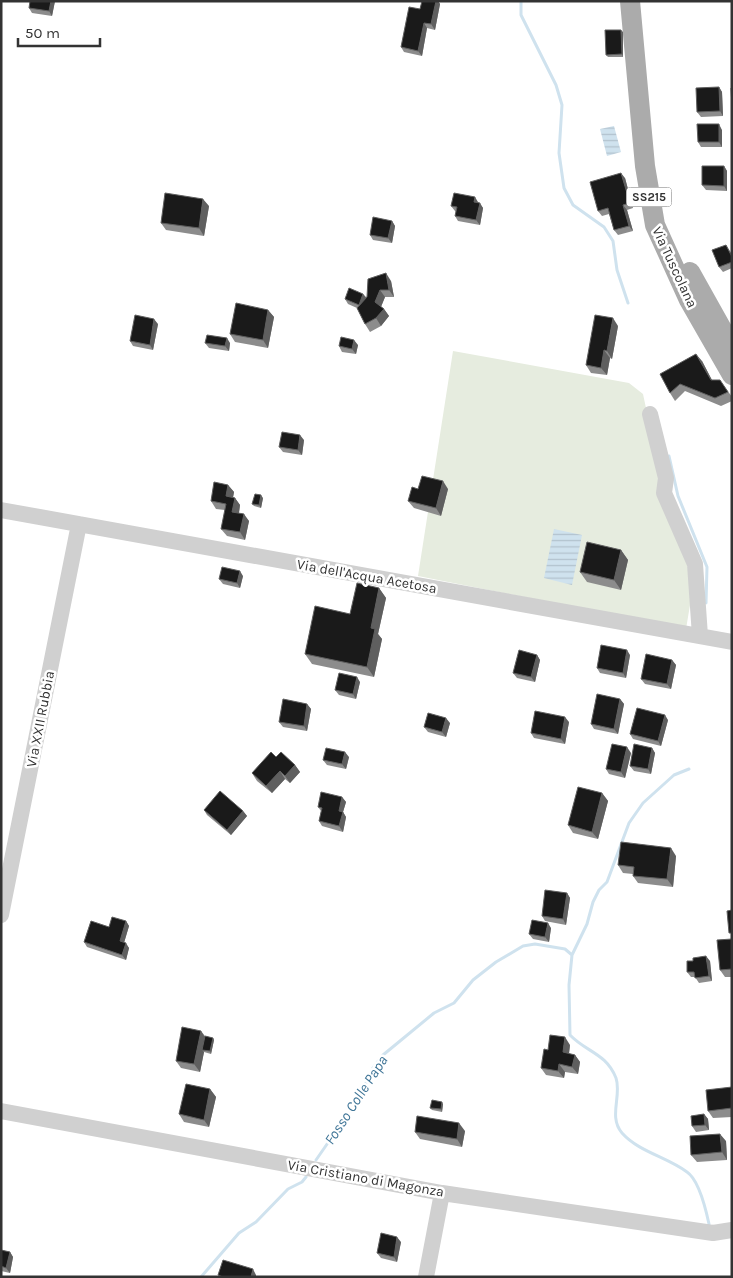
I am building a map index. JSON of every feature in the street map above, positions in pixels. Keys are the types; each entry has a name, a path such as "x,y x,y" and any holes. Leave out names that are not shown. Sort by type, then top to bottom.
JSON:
{"main road":[{"name":"Via Tuscolana","path":"630,1 645,166 655,225 689,300 732,375"},
{"name":"Via Tuscolana","path":"643,1 655,146 665,210 682,258 732,347"}],"street":[{"path":"650,414 666,478 664,493 695,564 700,636"},
{"name":"Via dell'Acqua Acetosa","path":"1,510 732,642"},
{"name":"Via XXII Rubbia","path":"1,915 79,524"},
{"name":"Via Cristiano di Magonza","path":"1,1111 442,1193 713,1232 732,1230"},
{"path":"426,1277 442,1193"}],"shaded area":[{"path":"453,351 629,383 643,394 660,474 688,568 691,599 686,629 418,576"}],"water":[{"path":"614,126 621,152 607,156 600,129"},
{"path":"554,529 582,535 572,585 544,578"}],"building":[{"path":"30,1 51,1 49,11 29,8"},
{"path":"422,1 436,1 431,24 424,23 418,51 401,47 409,7 420,9"},
{"path":"605,30 621,30 622,54 606,55"},
{"path":"719,87 720,111 697,112 696,88"},
{"path":"697,124 719,124 719,142 698,142"},
{"path":"702,166 724,166 724,186 702,185"},
{"path":"621,173 630,203 623,205 629,226 614,230 608,208 598,211 590,182"},
{"path":"165,193 203,199 199,228 161,223"},
{"path":"454,193 475,197 474,202 480,203 476,220 455,216 457,207 451,206"},
{"path":"373,217 392,221 388,238 370,235"},
{"path":"726,245 732,257 732,262 719,267 712,250"},
{"path":"386,273 389,290 380,290 375,302 384,309 376,318 365,324 357,308 367,297 368,279"},
{"path":"349,288 363,294 359,305 345,299"},
{"path":"236,303 268,310 263,340 230,334"},
{"path":"135,315 154,319 150,345 130,341"},
{"path":"595,315 613,318 607,351 604,350 601,368 586,365"},
{"path":"207,335 227,338 225,346 205,343"},
{"path":"341,337 354,340 352,349 339,346"},
{"path":"696,354 711,380 720,380 728,392 715,398 680,384 670,393 660,374"},
{"path":"282,432 300,435 298,450 279,447"},
{"path":"422,476 443,481 436,508 408,501 412,487 418,489"},
{"path":"214,482 228,485 226,496 235,498 232,512 244,514 240,532 221,529 226,504 211,501"},
{"path":"255,494 261,495 259,505 252,504"},
{"path":"587,542 621,550 614,580 580,572"},
{"path":"222,567 240,571 237,583 219,579"},
{"path":"357,583 379,588 371,628 375,629 367,667 305,654 315,606 350,614"},
{"path":"601,645 627,650 623,673 597,668"},
{"path":"519,650 537,655 531,677 513,673"},
{"path":"646,654 672,660 667,684 641,679"},
{"path":"339,673 357,677 353,694 335,690"},
{"path":"597,694 620,699 614,729 591,724"},
{"path":"283,699 307,704 304,726 279,722"},
{"path":"637,708 665,715 658,741 630,734"},
{"path":"535,711 565,717 561,739 531,733"},
{"path":"428,713 446,718 442,732 424,727"},
{"path":"612,744 627,747 621,772 606,769"},
{"path":"634,744 652,748 648,769 630,766"},
{"path":"326,748 345,752 342,764 323,760"},
{"path":"271,752 276,757 281,752 295,765 285,776 280,771 266,786 252,773"},
{"path":"578,787 602,793 592,832 568,825"},
{"path":"220,791 243,811 227,830 204,810"},
{"path":"321,792 342,797 339,811 343,812 339,826 319,821 322,808 318,807"},
{"path":"621,842 671,848 667,879 633,876 634,867 618,865"},
{"path":"545,890 567,893 563,919 542,916"},
{"path":"732,910 732,933 729,933 727,911"},
{"path":"112,917 126,921 120,941 126,943 122,955 84,942 91,921 109,927"},
{"path":"532,920 548,923 545,937 529,934"},
{"path":"732,939 732,969 720,970 717,940"},
{"path":"706,956 709,976 695,978 694,972 687,972 687,961 693,961 693,958"},
{"path":"182,1027 201,1031 194,1064 176,1061"},
{"path":"550,1035 565,1037 563,1052 575,1055 572,1067 559,1064 558,1071 541,1068 544,1049 548,1050"},
{"path":"205,1036 213,1038 210,1051 202,1050"},
{"path":"186,1084 210,1089 204,1120 179,1114"},
{"path":"732,1087 732,1108 708,1111 706,1090"},
{"path":"432,1100 442,1102 441,1109 430,1108"},
{"path":"704,1114 705,1125 692,1126 691,1116"},
{"path":"417,1116 459,1123 457,1139 415,1132"},
{"path":"720,1134 722,1152 691,1155 690,1136"},
{"path":"381,1233 397,1237 394,1257 377,1253"},
{"path":"1,1250 10,1252 6,1268 1,1266"},
{"path":"223,1260 253,1269 251,1277 223,1277 218,1275"}],"waterway":[{"path":"521,1 521,15 556,85 562,105 559,153 564,188 573,205 604,227 613,241 617,270 628,303"},
{"path":"669,456 678,496 707,567 706,603"},
{"path":"689,769 674,775 643,803 629,823 607,882 599,890 593,902 587,924 572,955 569,985 570,1035 601,1058 612,1070 616,1078 618,1092 616,1120 622,1133 645,1150 679,1167 691,1176 701,1196 709,1224"},
{"name":"Fosso Colle Papa","path":"316,1160 359,1098 373,1068 383,1055 434,1013 454,1003 473,980 496,962 523,946 535,944 565,949 572,955"},
{"name":"Fosso Colle Papa","path":"201,1277 239,1233 256,1222 288,1189 302,1182 306,1177"}]}
